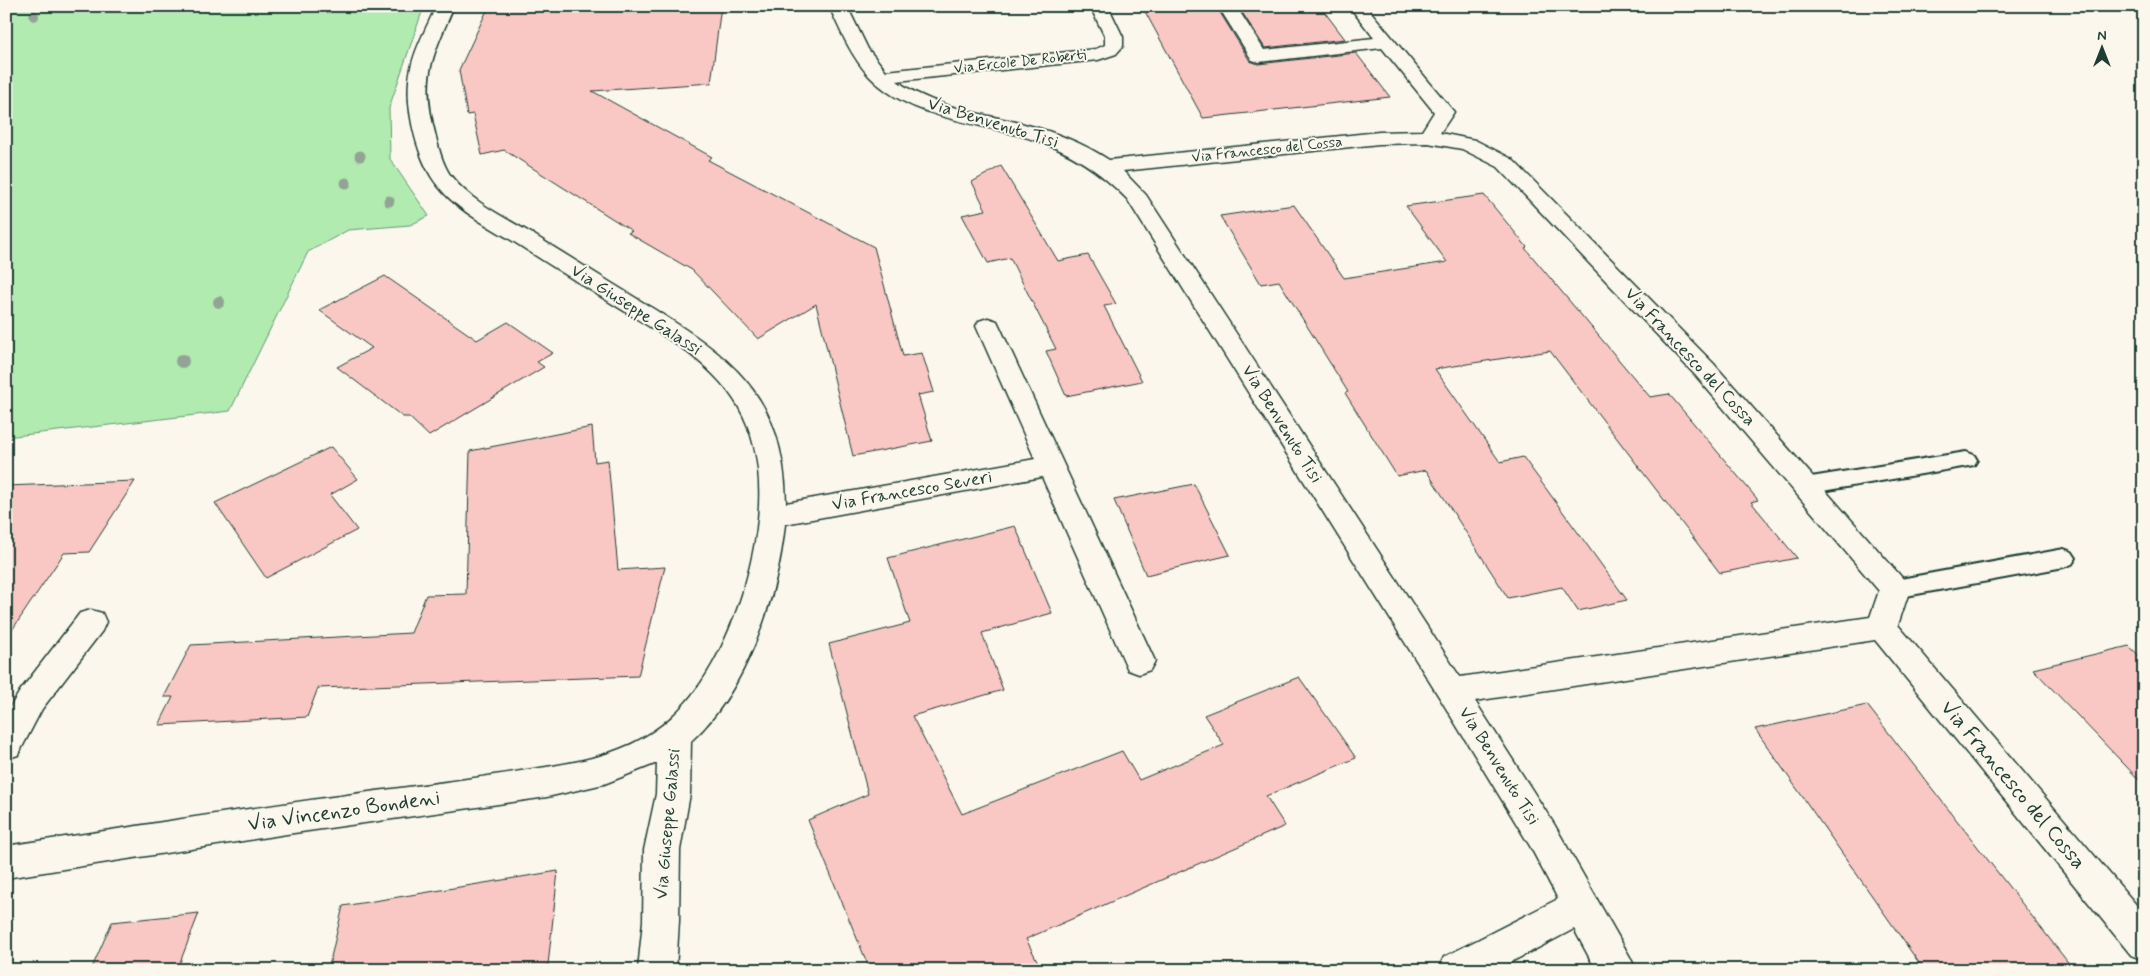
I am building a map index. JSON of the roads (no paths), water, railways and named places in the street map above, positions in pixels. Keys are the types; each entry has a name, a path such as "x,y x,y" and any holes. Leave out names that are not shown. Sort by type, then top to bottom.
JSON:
{"street":[{"name":"Via Giuseppe Galassi","path":"444,6 428,46 418,82 421,113 428,143 439,175 454,192 476,209 674,332 705,354 740,389 761,425 773,488 772,516 767,554 751,612 732,662 698,714 675,736 673,794 662,850 661,921 657,970"},
{"name":"Via Benvenuto Tisi","path":"838,6 875,72 911,97 936,108 1040,135 1069,146 1116,174 1135,195 1153,220 1542,835 1618,970"},
{"name":"Via Ercole De Roberti","path":"882,77 1098,54 1110,50 1114,46 1114,37 1099,6"},
{"path":"1227,6 1259,56 1386,42"},
{"path":"1357,6 1444,112 1428,137"},
{"name":"Via Francesco del Cossa","path":"1106,168 1379,138 1428,137 1468,144 1505,163 1705,370 1895,589"},
{"path":"988,326 1139,661"},
{"name":"Via Francesco Severi","path":"772,516 1051,466"},
{"path":"1452,691 1882,627 1895,589"},
{"path":"6,745 31,700 92,622"},
{"name":"Via Francesco del Cossa","path":"1882,627 2144,942"},
{"name":"Via Vincenzo Bondeni","path":"6,862 327,813 501,790 596,773 626,762 675,736"},
{"path":"1457,970 1582,906"}],"lane":[{"path":"1806,486 1966,460"},
{"path":"1895,589 2064,558"}]}
